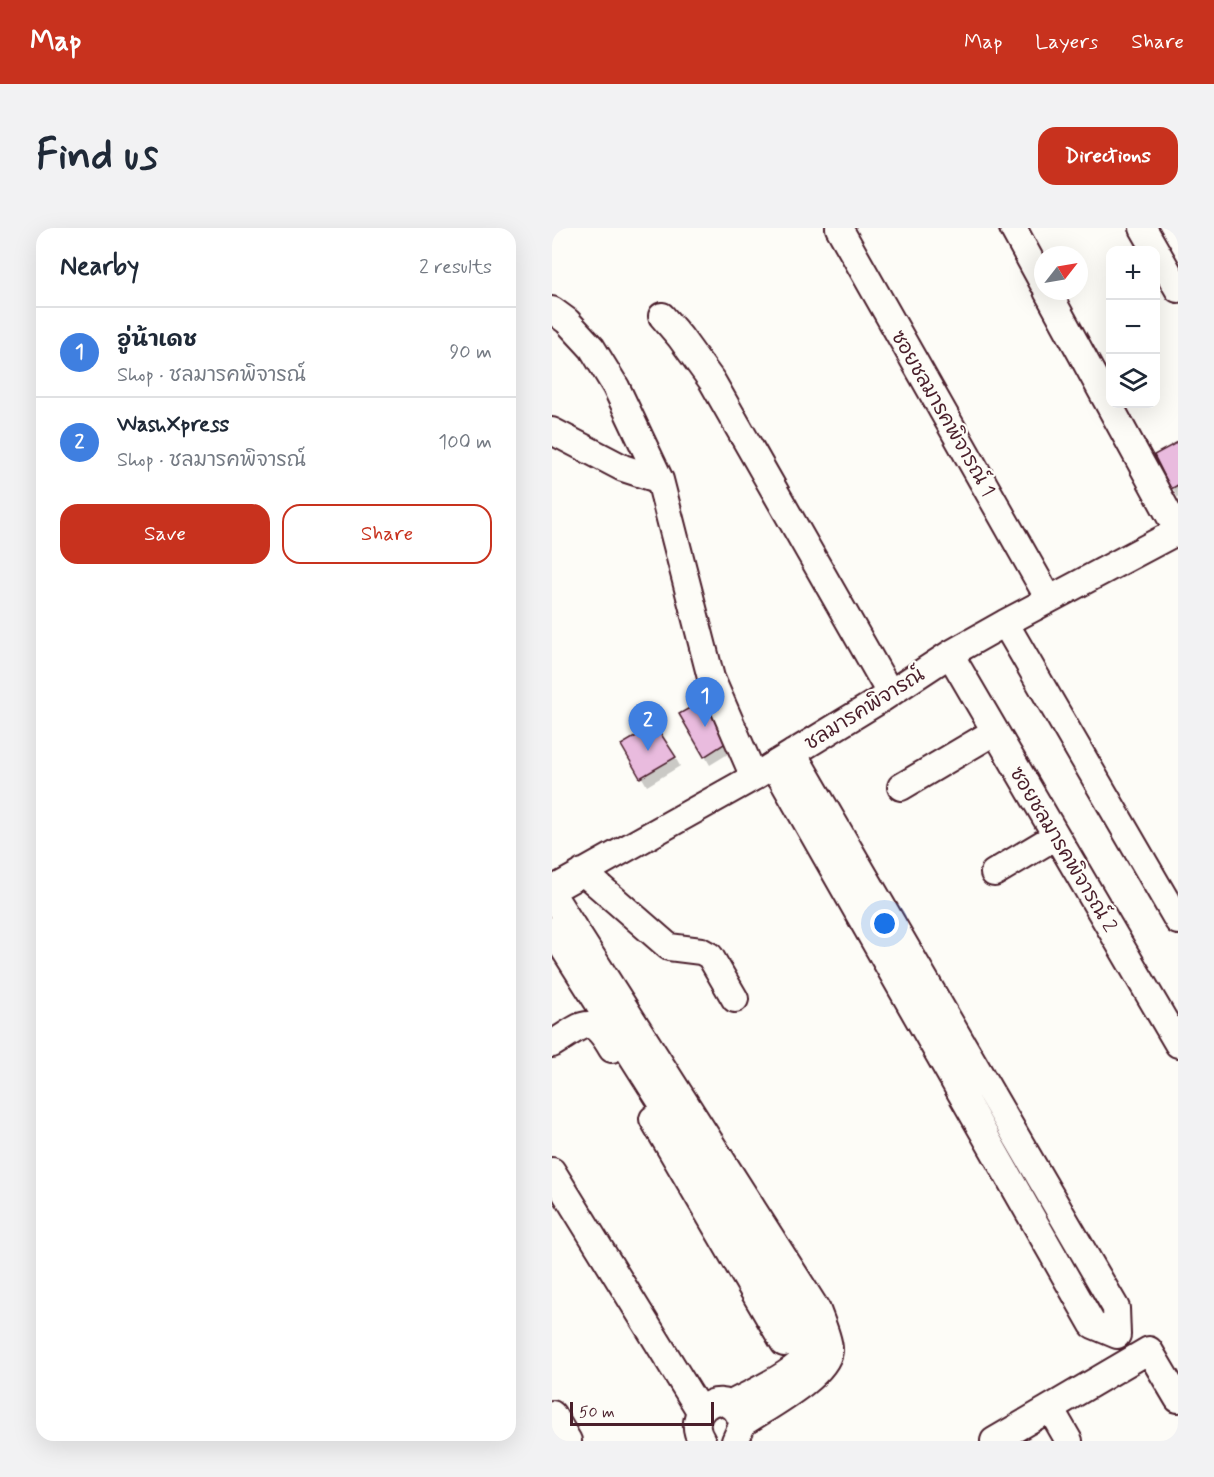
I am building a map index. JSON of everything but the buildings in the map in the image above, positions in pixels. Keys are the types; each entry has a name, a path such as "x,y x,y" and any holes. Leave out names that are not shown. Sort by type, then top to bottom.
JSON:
{"street":[{"name":"ซอยชลมารคพิจารณ์ 1","path":"839,228 1049,599"},
{"path":"1013,228 1034,266"},
{"path":"1143,228 1168,248 1178,289"},
{"path":"1052,300 1178,531"},
{"path":"552,310 567,321 592,348 616,387 660,480 711,678 774,765 987,1087 1116,1308 1117,1335 1131,1360"},
{"path":"662,315 712,381 890,693"},
{"path":"552,431 623,468 660,480"},
{"name":"ชลมารคพิจารณ์","path":"552,890 774,765 950,654 1178,531"},
{"path":"1005,623 1178,921"},
{"name":"ซอยชลมารคพิจารณ์ 2","path":"950,654 1178,1044"},
{"path":"901,787 994,732"},
{"path":"774,765 1093,1325 1117,1335"},
{"path":"994,873 1056,836"},
{"path":"583,872 669,947 701,951 710,956 735,999"},
{"path":"552,894 786,1278"},
{"path":"552,930 786,1278 817,1310 830,1349 823,1366 806,1381 736,1423 722,1403 714,1403 700,1412 696,1426 702,1441"},
{"path":"552,1044 582,1026 591,1024 597,1026 602,1032 784,1343"},
{"path":"965,1100 987,1087"},
{"path":"552,1171 700,1412"},
{"path":"994,1441 1149,1350 1178,1399"},
{"path":"1050,1408 1069,1441"},
{"path":"552,1414 568,1441"}],"place":[{"name":"อู่น้าเดช","path":"705,727"},
{"name":"WashXpress","path":"648,751"}]}
